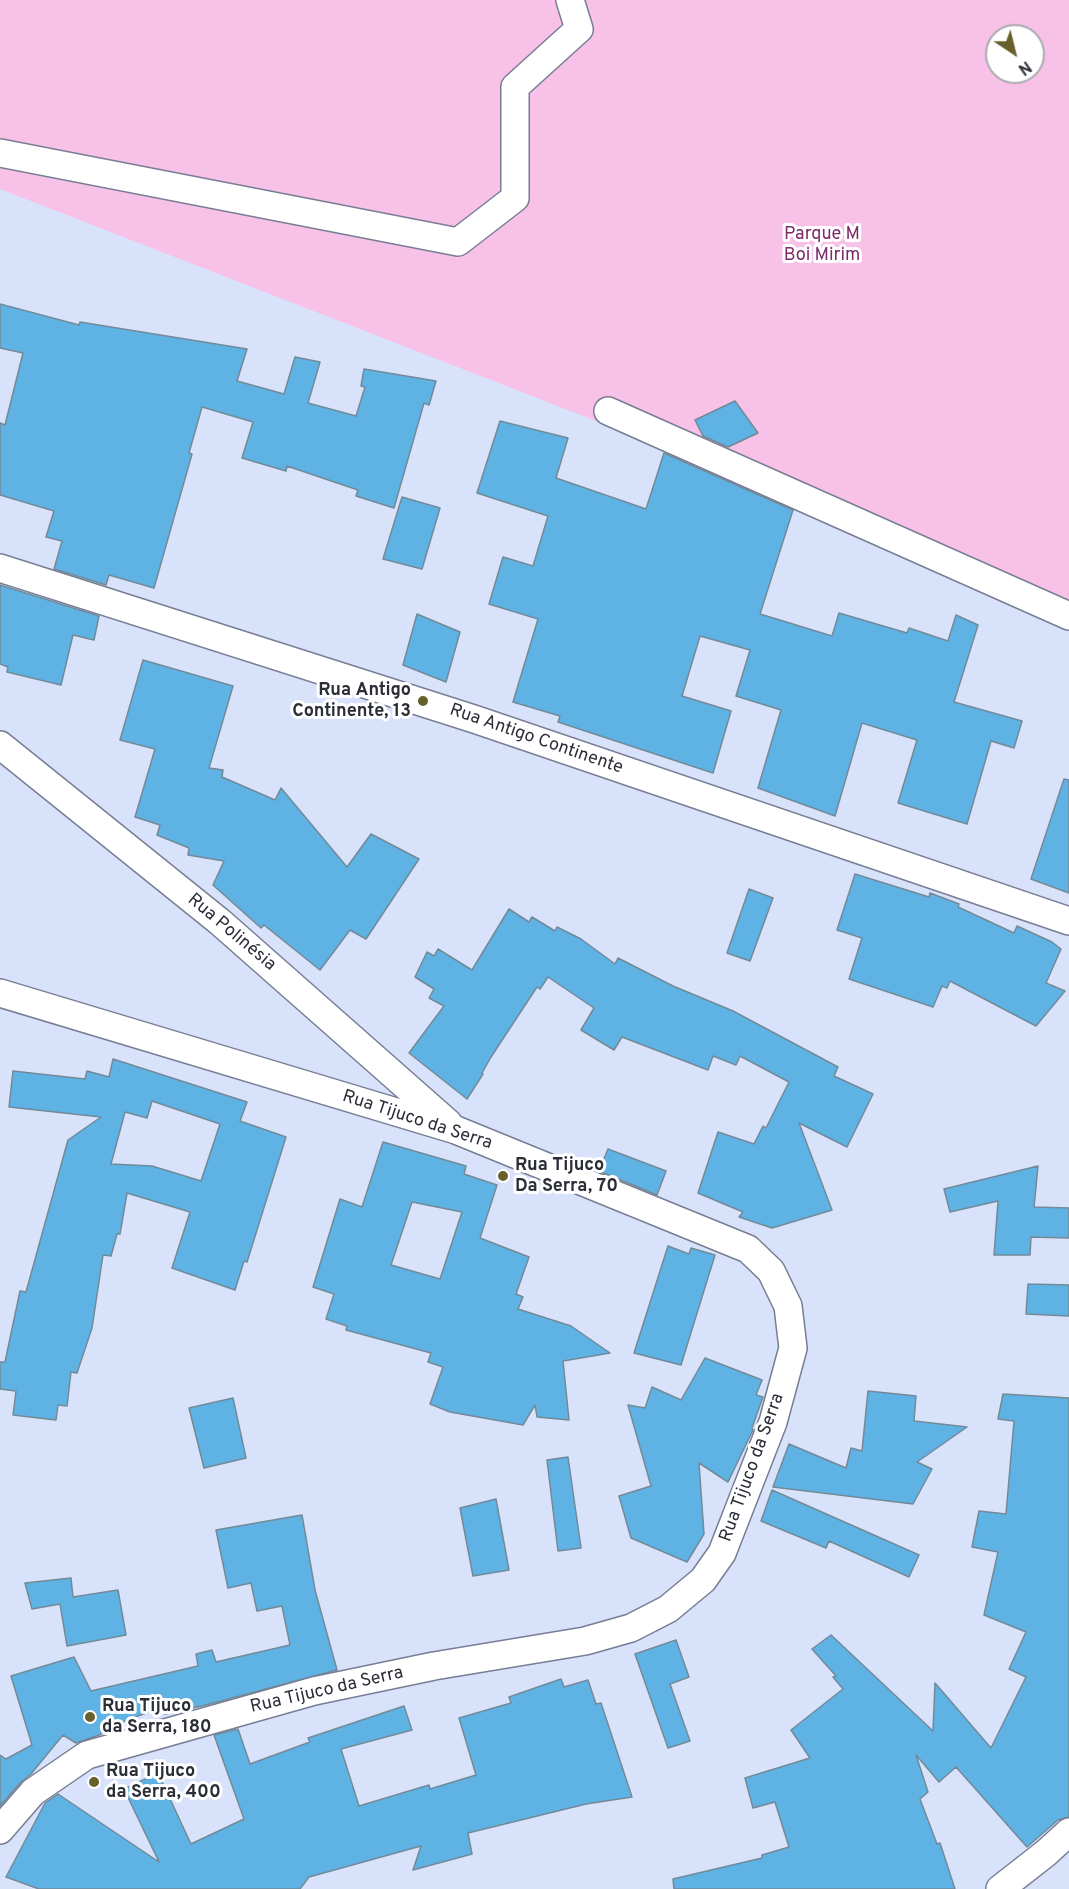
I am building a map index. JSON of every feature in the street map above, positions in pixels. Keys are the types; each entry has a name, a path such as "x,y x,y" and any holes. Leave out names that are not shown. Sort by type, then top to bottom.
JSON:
{"street":[{"path":"0,153 458,242 515,198 515,87 579,29 570,0"},
{"path":"608,411 1069,616"},
{"name":"Rua Antigo Continente","path":"0,568 474,719 1069,921"},
{"name":"Rua Polinésia","path":"0,745 220,922 456,1130"},
{"name":"Rua Tijuco da Serra","path":"0,993 456,1130 748,1249 771,1271 788,1306 793,1348 773,1422 722,1553 702,1580 668,1609 631,1628 585,1641 434,1666 314,1691 87,1755 33,1792 0,1830"},
{"path":"1000,1889 1069,1832"}],"green space":[{"name":"Parque M Boi Mirim","path":"0,0 1069,0 1069,605 0,189"}],"building":[{"path":"0,304 79,325 80,322 247,349 237,381 284,394 295,357 320,362 308,403 356,416 365,387 361,386 364,369 436,381 429,405 424,403 394,508 356,496 358,490 287,466 286,471 242,458 253,422 202,407 189,453 192,454 154,588 109,575 106,585 54,569 62,541 46,537 54,511 0,495 0,423 5,425 23,353 0,348"},
{"path":"735,401 758,433 728,447 703,436 695,420"},
{"path":"500,421 568,438 556,478 646,509 664,453 793,510 760,614 832,636 839,613 907,633 909,628 948,641 956,615 978,625 954,702 1022,721 1014,748 991,741 967,824 898,803 917,740 862,723 835,816 758,788 781,710 736,696 750,650 700,636 682,696 731,711 713,773 558,722 560,716 513,702 538,619 489,604 503,557 533,566 548,516 477,493"},
{"path":"402,497 440,508 422,569 383,559"},
{"path":"0,585 99,616 94,640 73,635 61,685 7,672 8,667 0,664"},
{"path":"417,614 460,632 446,682 403,665"},
{"path":"143,660 233,686 209,768 223,770 222,777 275,800 281,788 347,867 371,834 419,859 366,939 350,930 320,970 264,925 261,928 213,885 224,861 188,855 189,848 157,835 160,825 135,817 155,749 120,740"},
{"path":"1064,779 1069,780 1069,893 1031,879"},
{"path":"855,874 929,897 930,893 959,904 958,907 1014,933 1017,926 1052,942 1061,949 1046,983 1065,991 1036,1026 950,981 947,988 942,986 933,1007 849,979 862,938 837,930"},
{"path":"749,889 773,898 750,961 727,953"},
{"path":"509,909 529,922 532,917 555,931 557,927 581,939 615,964 618,958 673,986 733,1011 838,1067 834,1076 873,1094 847,1147 799,1123 832,1210 772,1228 739,1217 743,1212 698,1193 718,1132 754,1144 763,1126 766,1128 789,1082 740,1056 736,1065 713,1056 708,1070 622,1037 614,1050 581,1030 594,1008 548,977 540,989 537,987 491,1057 467,1099 409,1053 444,1006 429,998 434,989 415,977 427,952 434,956 438,949 472,970"},
{"path":"113,1059 247,1102 240,1121 286,1137 247,1262 244,1261 235,1290 172,1268 190,1212 127,1193 120,1234 117,1234 111,1256 103,1255 92,1328 77,1373 71,1372 67,1406 58,1405 56,1420 13,1415 16,1391 0,1389 0,1362 5,1362 20,1291 26,1292 68,1140 101,1117 9,1107 13,1071 85,1079 87,1071 109,1077","holes":["152,1101 220,1124 201,1181 152,1166 111,1164 125,1112 147,1118"]},
{"path":"383,1142 466,1166 464,1174 497,1185 480,1238 529,1257 516,1294 523,1297 518,1309 571,1326 610,1353 563,1361 569,1420 537,1417 535,1405 523,1425 450,1412 430,1404 443,1367 428,1362 431,1353 346,1330 347,1326 326,1319 334,1294 313,1287 340,1199 362,1207","holes":["412,1202 462,1212 440,1279 391,1265"]},
{"path":"608,1149 666,1171 657,1195 599,1171"},
{"path":"1038,1166 1034,1207 1069,1208 1069,1238 1031,1237 1030,1255 994,1255 998,1201 950,1212 944,1189"},
{"path":"668,1246 689,1254 691,1248 715,1255 681,1365 634,1353"},
{"path":"1028,1284 1069,1285 1069,1316 1026,1314"},
{"path":"705,1358 762,1380 756,1395 763,1397 753,1430 728,1482 699,1463 704,1534 687,1562 631,1538 619,1496 651,1486 628,1405 645,1408 652,1387 681,1400"},
{"path":"868,1391 916,1396 914,1421 967,1427 917,1462 932,1469 913,1504 773,1487 789,1444 846,1468 851,1448 862,1451"},
{"path":"1003,1394 1069,1398 1069,1817 1058,1820 1027,1847 956,1767 939,1782 916,1755 928,1792 920,1799 937,1844 940,1843 955,1889 674,1889 673,1879 762,1858 762,1855 789,1847 775,1802 753,1808 745,1778 810,1758 791,1730 843,1689 833,1677 836,1676 812,1649 831,1635 933,1731 935,1683 991,1748 1026,1677 1009,1669 1026,1632 984,1615 998,1552 972,1547 979,1511 1006,1514 1014,1421 998,1419"},
{"path":"233,1398 246,1458 204,1468 189,1408"},
{"path":"568,1457 581,1548 558,1551 547,1460"},
{"path":"772,1490 919,1555 909,1577 829,1541 826,1548 761,1521"},
{"path":"496,1499 509,1570 473,1576 460,1508"},
{"path":"302,1515 315,1590 337,1670 165,1714 164,1707 129,1719 99,1735 76,1743 63,1735 31,1774 0,1806 0,1755 6,1759 32,1745 11,1676 74,1657 91,1691 198,1666 196,1654 212,1650 216,1662 290,1645 282,1606 257,1611 251,1583 228,1588 216,1530"},
{"path":"71,1578 73,1597 118,1590 126,1635 67,1646 60,1604 32,1609 25,1583"},
{"path":"676,1640 689,1677 670,1684 690,1741 668,1748 635,1654"},
{"path":"561,1679 564,1687 588,1680 596,1704 601,1703 632,1797 586,1804 468,1833 472,1854 413,1870 421,1846 309,1877 300,1889 39,1889 6,1877 45,1803 58,1794 159,1862 124,1789 158,1773 191,1844 244,1819 214,1735 238,1729 250,1764 310,1742 308,1738 404,1706 412,1730 341,1749 359,1806 429,1785 430,1789 476,1775 459,1718 511,1703 509,1697"}],"place":[{"name":"Rua Antigo Continente, 13","path":"423,701"},
{"name":"Rua Tijuco Da Serra, 70","path":"503,1176"},
{"name":"Rua Tijuco da Serra, 180","path":"90,1717"},
{"name":"Rua Tijuco da Serra, 400","path":"94,1782"}]}
